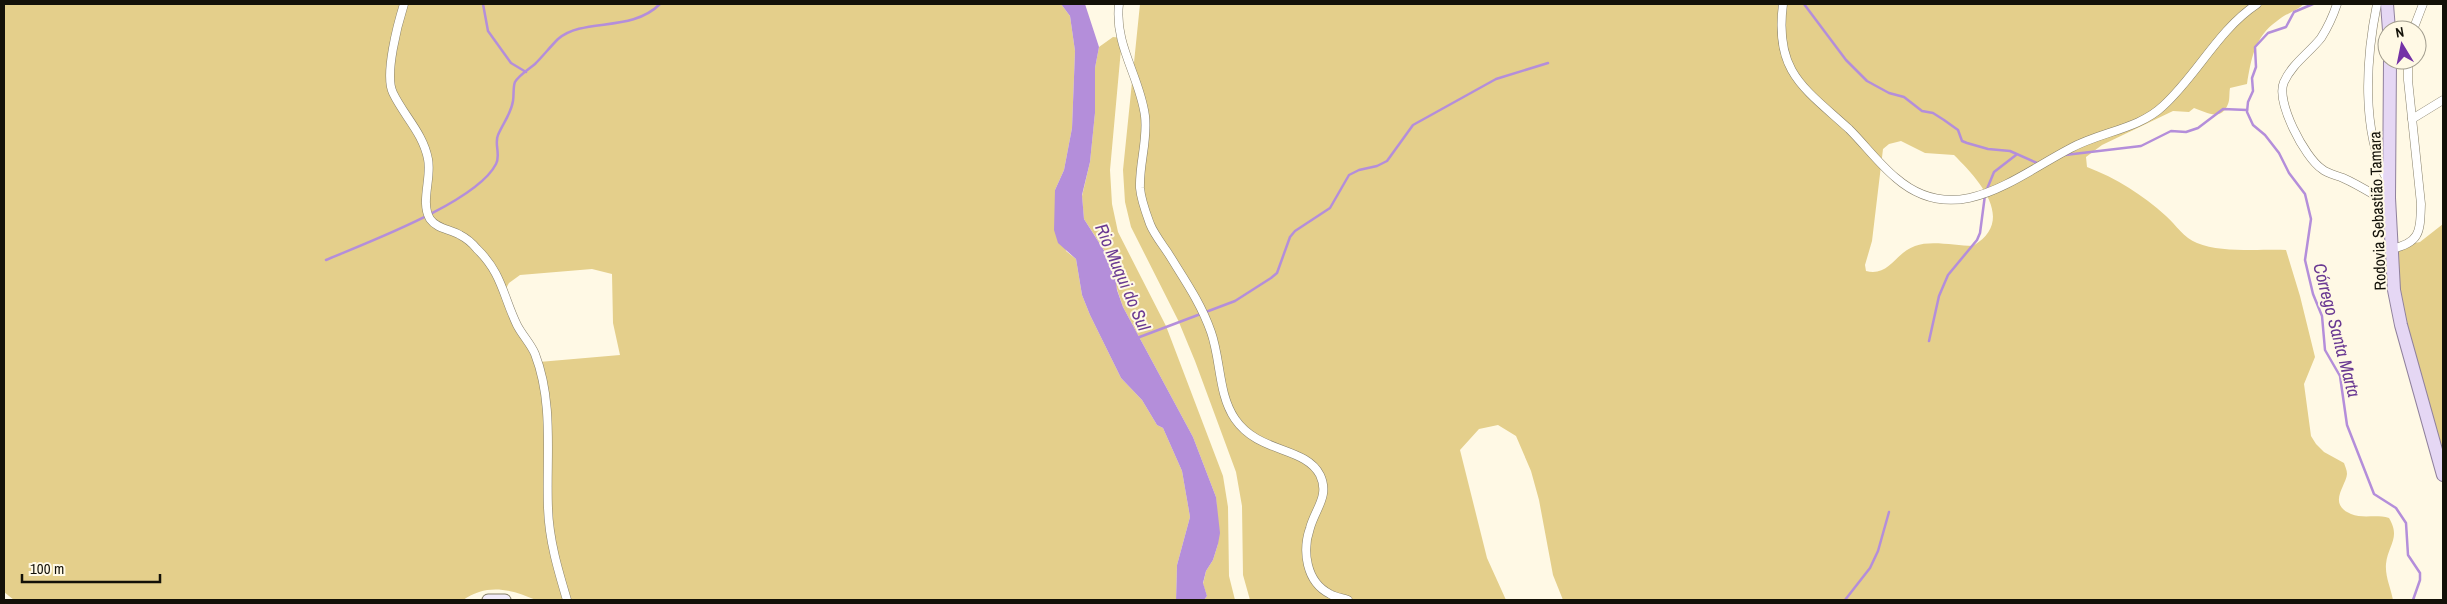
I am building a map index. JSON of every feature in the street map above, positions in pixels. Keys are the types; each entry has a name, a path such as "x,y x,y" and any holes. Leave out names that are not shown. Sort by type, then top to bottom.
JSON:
{"main road":[{"path":"2386,7 2388,20"},
{"name":"Rodovia Sebastião Tamara","path":"2390,70 2390,204 2394,290 2401,325 2443,474"},
{"path":"488,600 506,600"}],"street":[{"path":"404,4 393,59 391,86 418,132 426,152 430,173 427,207 431,220 441,227 460,235 478,249 491,265 502,283 517,324 534,353 543,387 547,422 549,521 554,556 567,600"},
{"path":"1120,4 1118,28 1142,98 1145,116 1146,130 1140,188 1146,214 1202,308 1217,352 1226,402 1234,417 1245,432 1258,441 1307,460 1315,467 1321,477 1323,497 1307,538 1306,553 1309,570 1319,586 1330,594 1348,600"},
{"path":"1783,4 1781,20 1786,58 1801,86 1866,145 1896,178 1930,198 1953,202 1976,197 1998,188 2072,147 2105,133 2143,121 2162,107 2178,90 2232,24 2257,4"},
{"path":"2338,4 2322,36 2289,72 2283,84 2283,102 2289,119 2305,150 2321,169 2344,178 2390,204"},
{"path":"2377,4 2368,64 2368,100 2379,163 2390,187"},
{"path":"2417,20 2424,4"},
{"path":"2391,249 2407,246 2417,237 2422,204 2412,119 2409,70"},
{"path":"2412,119 2443,100"}],"shaded area":[{"path":"4,4 1061,4 1070,16 1075,51 1072,128 1064,170 1055,190 1066,251 1076,259 1082,295 1121,378 1142,400 1157,425 1163,428 1182,471 1190,517 1177,565 1176,600 536,600 508,591 490,590 481,591 463,600 14,600 4,592","holes":["592,269 612,274 613,323 620,355 539,362 504,292 509,283 520,275"]},
{"path":"1061,4 1085,4 1099,47 1095,68 1095,113 1090,162 1082,195 1084,219 1114,266 1117,290 1123,307 1193,437 1216,497 1220,533 1213,560 1206,571 1203,583 1207,596 1204,600 1176,600 1177,565 1190,517 1182,471 1163,428 1157,425 1142,400 1121,378 1082,295 1076,259 1058,243 1054,230 1055,190 1064,170 1072,128 1075,51 1070,16"},
{"path":"1140,4 2304,4 2280,19 2264,34 2252,57 2247,84 2230,88 2229,102 2225,110 2217,114 2194,108 2189,112 2173,111 2102,145 2086,157 2087,167 2108,176 2139,194 2192,241 2217,248 2286,250 2315,357 2304,384 2311,436 2324,452 2344,463 2347,474 2339,500 2344,510 2356,515 2389,518 2394,536 2387,557 2386,569 2393,600 1563,600 1553,575 1539,500 1531,471 1516,436 1498,425 1479,429 1460,450 1487,558 1506,600 1250,600 1243,575 1242,506 1236,472 1178,320 1131,227 1125,202 1123,170","holes":["1901,141 1925,153 1954,155 1964,165 1982,187 1989,200 1993,212 1992,224 1986,236 1973,246 1936,243 1922,244 1908,249 1881,271 1866,271 1865,265 1872,241 1883,149 1889,144"]},
{"path":"1113,37 1122,38 1110,170 1112,204 1118,232 1166,326 1223,476 1228,507 1229,576 1235,600 1204,600 1207,596 1203,584 1206,571 1213,560 1218,544 1216,497 1193,437 1123,307 1104,250 1084,219 1082,196 1090,162 1095,113 1095,68 1099,47"},
{"path":"2443,224 2443,455 2410,346 2398,283 2396,247 2420,242"}],"waterway":[{"path":"483,4 488,31 511,63 526,72"},
{"path":"326,260 419,220 467,193 485,178 497,161 497,138 512,106 515,82 558,39 569,32 581,28 635,19 648,13 660,4"},
{"path":"1804,4 1846,60 1867,81 1889,93 1904,97 1922,111 1933,113 1958,130 1962,141 1988,149 2010,151 2037,163"},
{"name":"Córrego Santa Marta","path":"2313,4 2294,12 2286,27 2268,33 2255,47 2256,67 2252,78 2253,91 2248,102 2247,112 2253,125 2265,135 2279,153 2289,173 2305,194 2311,219 2305,260 2313,294 2322,316 2325,350 2340,376 2347,425 2374,494 2396,508 2406,523 2408,555 2420,573 2420,580 2413,600"},
{"name":"Rio Muqui do Sul","path":"1137,338 1235,301 1271,278 1277,273 1290,237 1295,231 1330,208 1349,175 1387,161 1413,125 1496,79 1548,63"},
{"path":"2065,155 2141,146 2171,131 2186,132 2198,128 2223,109 2247,110"},
{"path":"1987,189 1994,172 2016,155"},
{"path":"1929,341 1939,296 1948,275 1977,240 1980,233 1985,195"},
{"path":"1845,600 1870,568 1878,551 1889,512"}]}
